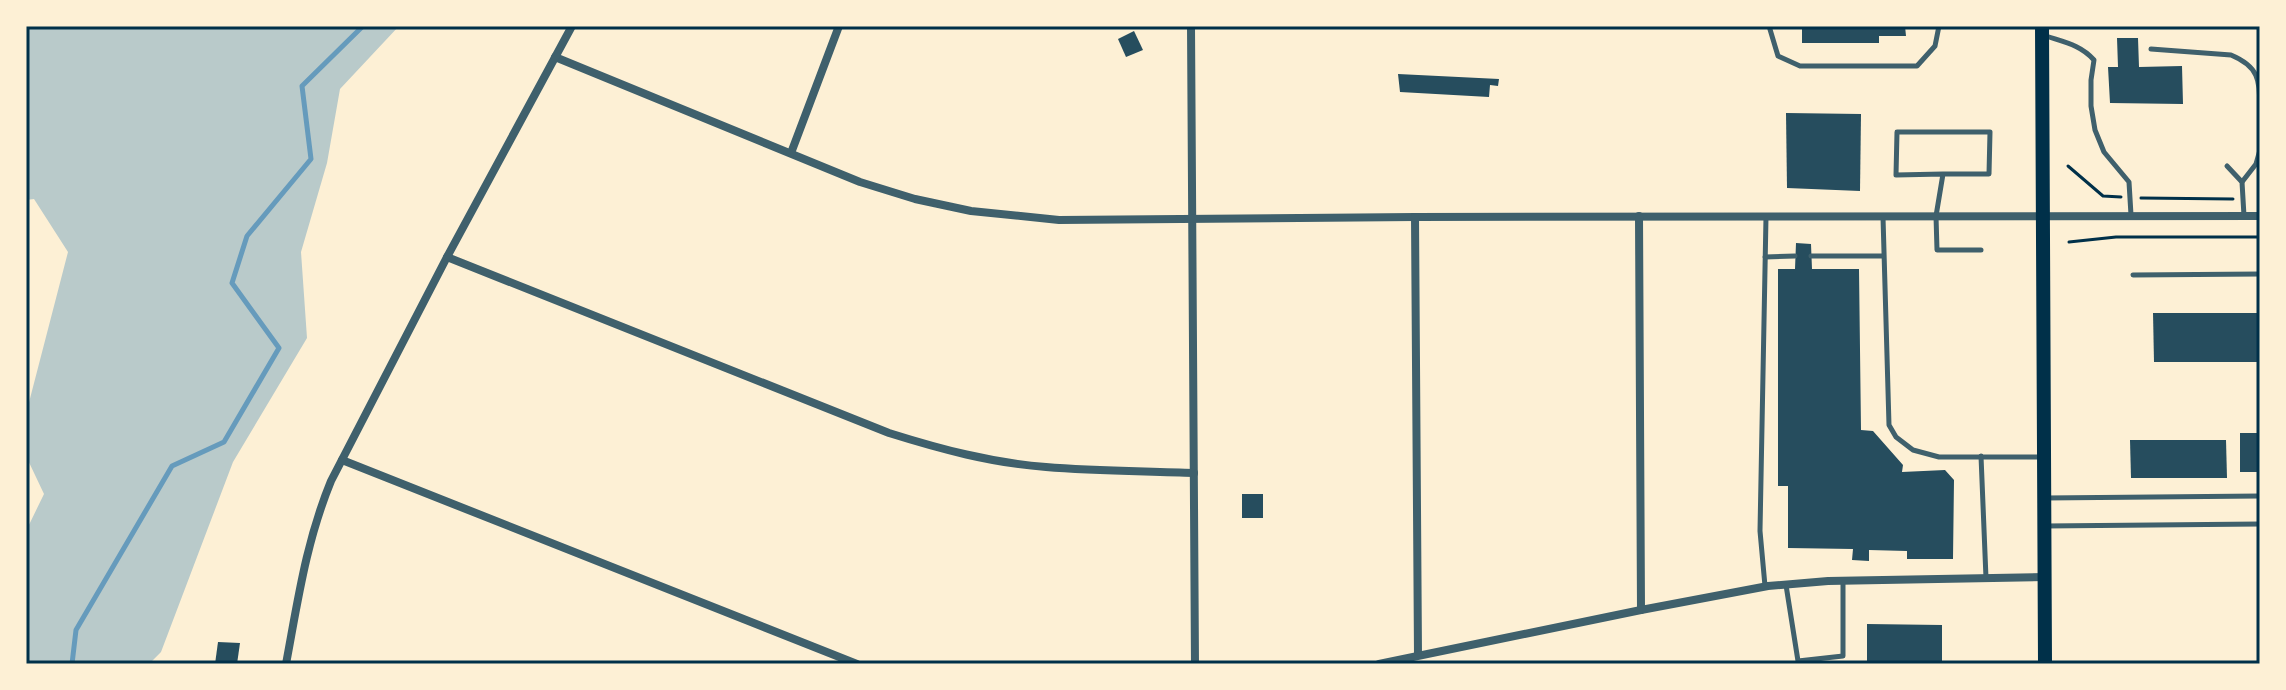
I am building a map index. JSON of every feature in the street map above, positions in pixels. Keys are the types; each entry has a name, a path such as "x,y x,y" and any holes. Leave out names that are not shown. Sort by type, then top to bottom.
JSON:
{"main road":[{"path":"2042,30 2045,664"}],"street":[{"path":"286,664 307,548 317,514 447,257 572,26"},
{"path":"791,153 839,26"},
{"path":"1191,26 1195,664"},
{"path":"555,57 860,182 915,199 971,211 1059,220 2260,216"},
{"path":"1639,216 1641,610"},
{"path":"1415,217 1418,655"},
{"path":"447,257 889,433 934,447 980,458 1044,467 1194,473"},
{"path":"342,460 857,664"},
{"path":"1379,664 1765,587 1843,580 2045,577"}],"lane":[{"path":"1769,26 1778,56 1800,66 1917,66 1935,46 1939,26"},
{"path":"2042,30 2076,44 2094,60 2091,106 2095,130 2104,152 2129,182 2131,215"},
{"path":"2151,49 2231,55 2240,59 2256,72 2260,82 2260,112"},
{"path":"1897,132 1990,132 1989,174 1943,174 1896,175 1897,132"},
{"path":"2242,182 2256,164 2260,150"},
{"path":"2227,166 2242,182 2244,216"},
{"path":"1943,174 1936,216 1937,250 1981,250"},
{"path":"1765,587 1760,531 1766,216"},
{"path":"1883,216 1889,425 1896,437 1913,450 1939,457 2045,457"},
{"path":"1765,257 1795,256"},
{"path":"1811,256 1883,256"},
{"path":"2133,275 2260,274"},
{"path":"1981,456 1986,578"},
{"path":"2045,498 2260,496"},
{"path":"2044,526 2260,524"},
{"path":"1786,585 1798,661 1843,656 1843,580"}],"path":[{"path":"2068,166 2103,196 2243,199"},
{"path":"2069,242 2116,237 2260,237"}],"shaded area":[{"path":"26,26 399,26 340,89 327,163 301,252 307,338 233,462 161,652 149,664 26,664 26,531 44,494 26,456 26,414 68,252 34,199 26,200"}],"building":[{"path":"1802,26 1905,26 1906,36 1879,36 1879,43 1802,43"},
{"path":"1134,31 1143,50 1126,57 1118,39"},
{"path":"2117,38 2138,38 2139,67 2182,66 2183,104 2110,103 2108,67 2118,67"},
{"path":"1398,74 1499,79 1498,86 1490,85 1489,97 1400,92"},
{"path":"1786,113 1861,114 1860,191 1787,188"},
{"path":"1796,243 1811,244 1812,269 1859,269 1861,430 1873,431 1903,465 1902,472 1945,470 1954,480 1953,559 1907,559 1907,551 1869,550 1869,561 1852,560 1853,549 1788,548 1788,486 1778,486 1778,269 1795,269"},
{"path":"2153,313 2260,313 2260,362 2154,362"},
{"path":"2240,433 2260,433 2260,472 2240,472"},
{"path":"2130,440 2226,440 2227,478 2131,478"},
{"path":"1242,494 1263,494 1263,518 1242,518"},
{"path":"1867,624 1942,625 1942,663 1867,661"},
{"path":"218,642 240,643 237,664 215,664"}],"waterway":[{"path":"72,664 76,630 172,466 224,442 279,348 232,283 247,236 311,159 302,86 363,26"}]}
